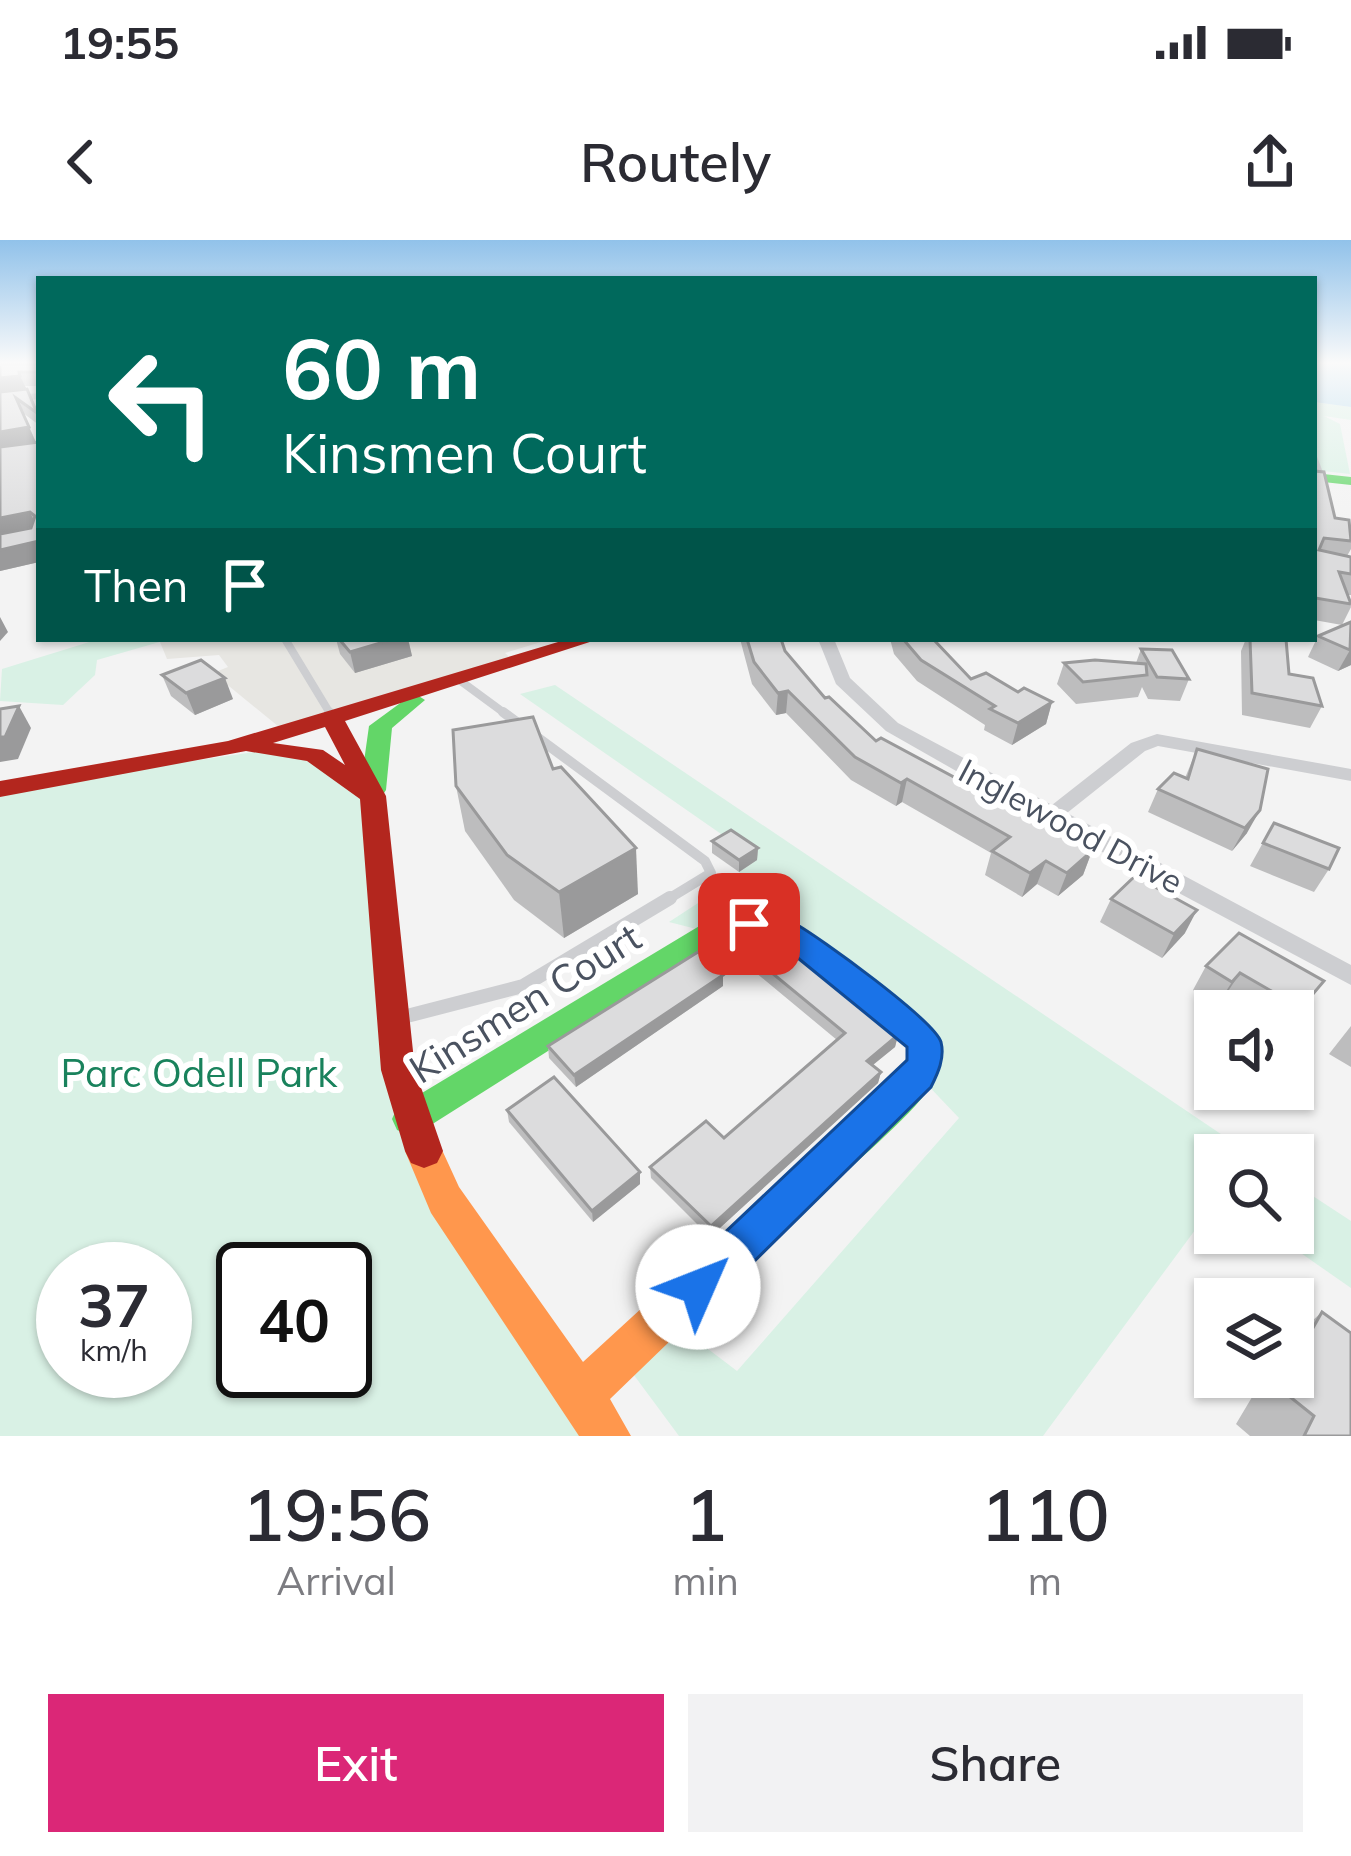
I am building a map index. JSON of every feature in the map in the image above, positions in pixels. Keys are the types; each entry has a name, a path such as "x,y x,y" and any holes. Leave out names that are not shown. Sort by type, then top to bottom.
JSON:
{"street":[{"path":"1317,471 1351,481"},
{"path":"0,789 232,748 579,642"},
{"name":"Inglewood Drive","path":"827,642 842,680 882,718 1051,816 1351,976"},
{"path":"453,681 404,706 381,725 373,796 398,1070 410,1119 445,1200 607,1436"},
{"path":"332,717 373,796"},
{"path":"1051,816 1138,747 1157,740 1351,775"},
{"path":"232,748 282,748 314,755 373,796"},
{"name":"Kinsmen Court","path":"410,1119 712,933 749,924 770,925 788,933 923,1042 925,1060 919,1076 579,1397"}],"lane":[{"path":"287,642 332,717"},
{"path":"394,1019 523,986 711,873 705,861 453,681"}],"shaded area":[{"path":"160,642 541,642 505,653 514,661 284,731 213,673 228,667 219,655 167,659"}],"green space":[{"path":"1317,420 1340,424 1350,474 1317,470"},
{"path":"89,642 160,642 97,660 95,675 63,705 0,701 2,669"},
{"path":"555,685 1221,1134 1194,1134 1194,1231 1043,1436 679,1436 622,1359 666,1317 737,1371 959,1118 919,1076 925,1060 788,933 712,933 669,922 741,875 757,859 520,694"},
{"name":"Parc Odell Park","path":"282,748 372,796 410,1119 607,1436 0,1436 0,789"},
{"path":"1314,1197 1351,1221 1351,1288 1302,1254 1314,1254"}],"building":[{"path":"0,420 26,420 29,427 0,432"},
{"path":"36,442 36,542 0,550 0,534 31,528 35,516 30,512 0,518 0,447"},
{"path":"1317,471 1324,472 1335,518 1349,520 1351,541 1324,538 1319,550 1351,557 1351,574 1339,572 1351,604 1317,598"},
{"path":"1351,622 1350,650 1318,636"},
{"path":"342,642 384,642 350,652"},
{"path":"748,642 782,642 825,698 876,741 881,738 1092,851 1067,873 1046,861 1030,873 992,851 1010,837 907,779 901,783 855,757 788,691 778,693 754,662"},
{"path":"906,642 936,642 971,679 986,673 1018,692 1024,688 1052,702 1018,723 921,660"},
{"path":"1250,642 1286,642 1289,674 1313,678 1322,706 1252,693"},
{"path":"1141,649 1172,650 1189,679 1157,677"},
{"path":"201,660 225,678 186,693 162,675"},
{"path":"1064,663 1146,664 1147,675 1083,682"},
{"path":"19,706 5,737 0,737 0,709"},
{"path":"533,717 553,769 561,767 636,848 559,892 507,855 456,786 453,730"},
{"path":"1197,749 1268,769 1260,810 1245,828 1158,789 1174,773 1188,779"},
{"path":"1274,823 1339,848 1329,869 1263,843"},
{"path":"731,830 758,848 739,860 712,841"},
{"path":"1135,876 1197,910 1174,934 1111,899"},
{"path":"758,932 775,934 898,1035 867,1061 881,1072 711,1226 650,1167 706,1121 724,1138 845,1033 738,945"},
{"path":"1239,933 1324,981 1314,993 1270,990 1240,973 1232,982 1206,966"},
{"path":"698,952 723,975 574,1075 548,1046"},
{"path":"554,1077 640,1172 592,1211 507,1110"},
{"path":"1322,1312 1351,1333 1351,1436 1304,1436 1314,1416 1292,1398 1314,1398 1314,1326"}],"traffic: fast":[{"path":"1317,477 1351,481"},
{"path":"373,790 381,726 414,700"},
{"path":"410,1119 712,933 759,926 788,933 923,1042 925,1060 919,1076 804,1185"}],"traffic: slow":[{"path":"424,1151 445,1200 607,1436"},
{"path":"579,1397 804,1185"}],"traffic: jam":[{"path":"0,789 232,748 579,642"},
{"path":"332,717 373,796 398,1070 424,1151"},
{"path":"256,748 314,755 368,793"}],"route":[{"path":"698,1287 919,1076 925,1060 923,1042 900,1019 788,933 770,925 749,924"}]}
